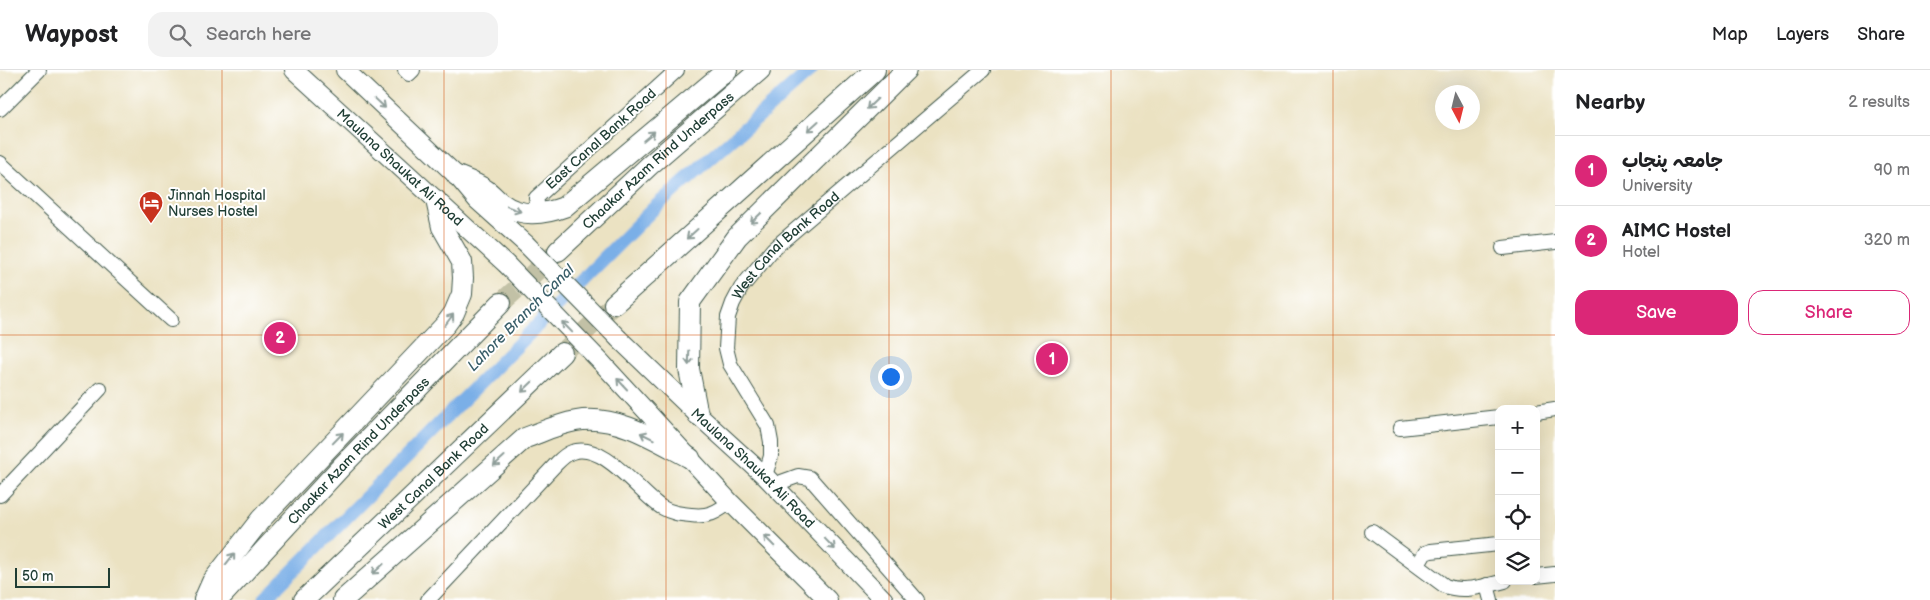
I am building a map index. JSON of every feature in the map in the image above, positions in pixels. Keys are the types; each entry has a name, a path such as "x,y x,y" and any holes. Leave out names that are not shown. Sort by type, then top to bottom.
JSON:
{"highway":[{"path":"458,176 485,189 502,204 514,210 538,213 564,207 727,70"},
{"name":"Chaakar Azam Rind Underpass","path":"558,250 650,165 760,70"},
{"path":"614,304 875,70"},
{"path":"698,415 689,369 690,302 736,237 906,70"},
{"path":"204,600 212,582 260,519 446,324 454,313 462,294 462,262 442,227 436,200"},
{"name":"Chaakar Azam Rind Underpass","path":"218,600 342,466 501,303"},
{"name":"West Canal Bank Road","path":"304,600 562,353"},
{"path":"343,600 525,438 554,426 577,421 596,420 615,423 630,428 690,458"}],"main road":[{"name":"Maulana Shaukat Ali Road","path":"294,70 506,264 690,458"},
{"name":"Maulana Shaukat Ali Road","path":"344,70 458,176 478,200 526,244 620,339 698,415 769,480 884,600"},
{"path":"690,458 730,502 828,600"}],"street":[{"path":"0,108 39,70"},
{"path":"405,70 409,74 413,70"},
{"name":"East Canal Bank Road","path":"538,213 536,198 677,70"},
{"name":"West Canal Bank Road","path":"769,480 772,456 768,426 730,364 726,348 728,317 733,303 741,288 773,249 983,70"},
{"path":"0,163 171,320"},
{"path":"1503,248 1555,242"},
{"path":"0,495 100,389"},
{"path":"1540,411 1555,409"},
{"path":"1400,428 1495,417"},
{"path":"428,600 557,463 572,451 585,450 613,464 660,506 673,513 701,516 718,512 730,502"},
{"path":"769,480 798,476 810,478 917,600"},
{"path":"1372,532 1445,586 1456,590 1495,584"},
{"path":"1418,565 1426,553 1431,551 1495,544"},
{"path":"1540,576 1555,574"},
{"path":"1487,586 1491,600"}],"waterway":[{"name":"Lahore Branch Canal","path":"264,600 654,208 811,70"}],"tunnel":[{"path":"501,303 558,251"},
{"path":"562,353 613,305"}],"place":[{"name":"Jinnah Hospital Nurses Hostel","path":"151,224"},
{"name":"AIMC Hostel","path":"280,338"},
{"name":"جامعہ پنجاب","path":"1052,359"}]}
